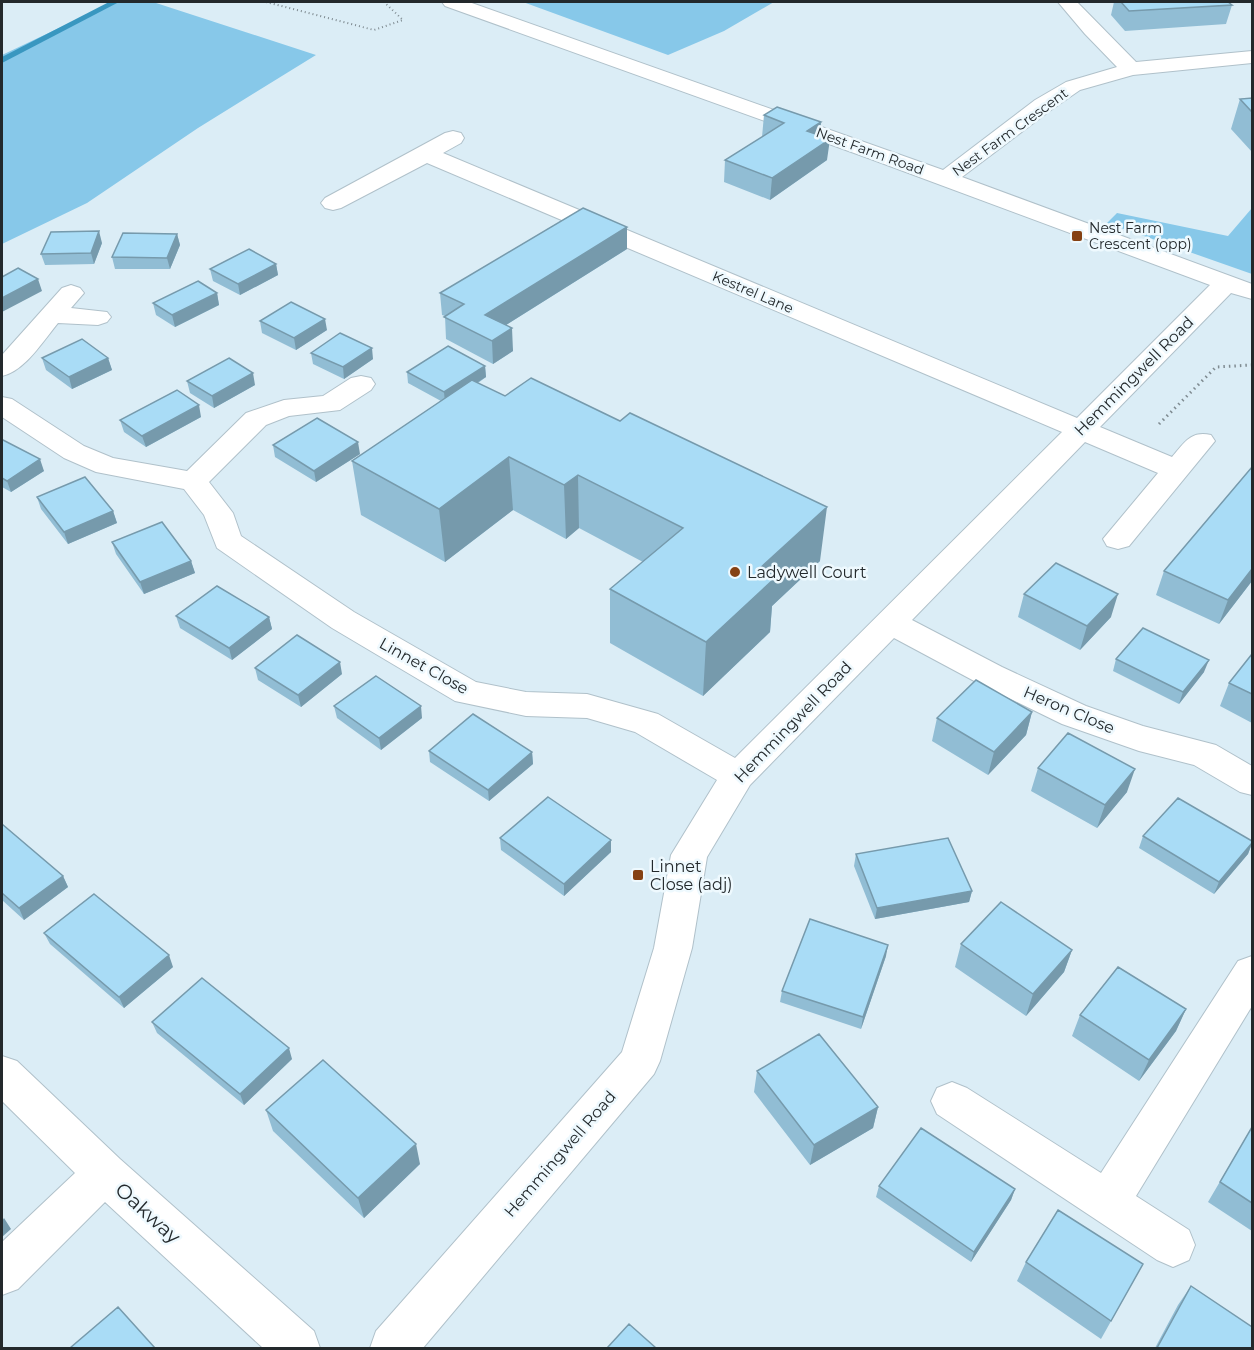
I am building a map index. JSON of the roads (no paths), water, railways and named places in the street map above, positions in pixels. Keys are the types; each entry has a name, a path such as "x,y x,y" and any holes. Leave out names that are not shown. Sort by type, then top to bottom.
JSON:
{"street":[{"name":"Nest Farm Road","path":"452,2 945,179 1239,288"},
{"path":"1067,2 1131,69"},
{"name":"Nest Farm Crescent","path":"945,179 1043,105 1074,86 1131,69 1252,57"},
{"path":"333,203 453,138"},
{"name":"Kestrel Lane","path":"425,154 1177,470"},
{"name":"Hemmingwell Road","path":"393,1348 640,1061 673,948 689,855 738,776 1081,430 1239,288"},
{"path":"2,368 12,360 71,293"},
{"path":"52,315 98,317"},
{"path":"2,405 74,452 106,466 194,481 256,419 284,408 330,404 361,384"},
{"path":"1118,539 1201,441"},
{"name":"Linnet Close","path":"194,481 218,513 228,541 343,620 466,692 526,704 587,706 646,723 738,776"},
{"name":"Heron Close","path":"891,623 990,675 1074,715 1139,738 1204,754 1252,782"},
{"path":"1107,1202 1252,973"},
{"name":"Oakway","path":"2,1074 105,1173 297,1348"},
{"path":"952,1101 1173,1245"},
{"path":"2,1273 105,1173"}],"waterway":[{"path":"2,60 115,2"}],"place":[{"name":"Nest Farm Crescent (opp)","path":"1077,236"},
{"name":"Ladywell Court","path":"735,572"},
{"name":"Linnet Close (adj)","path":"638,875"}]}
